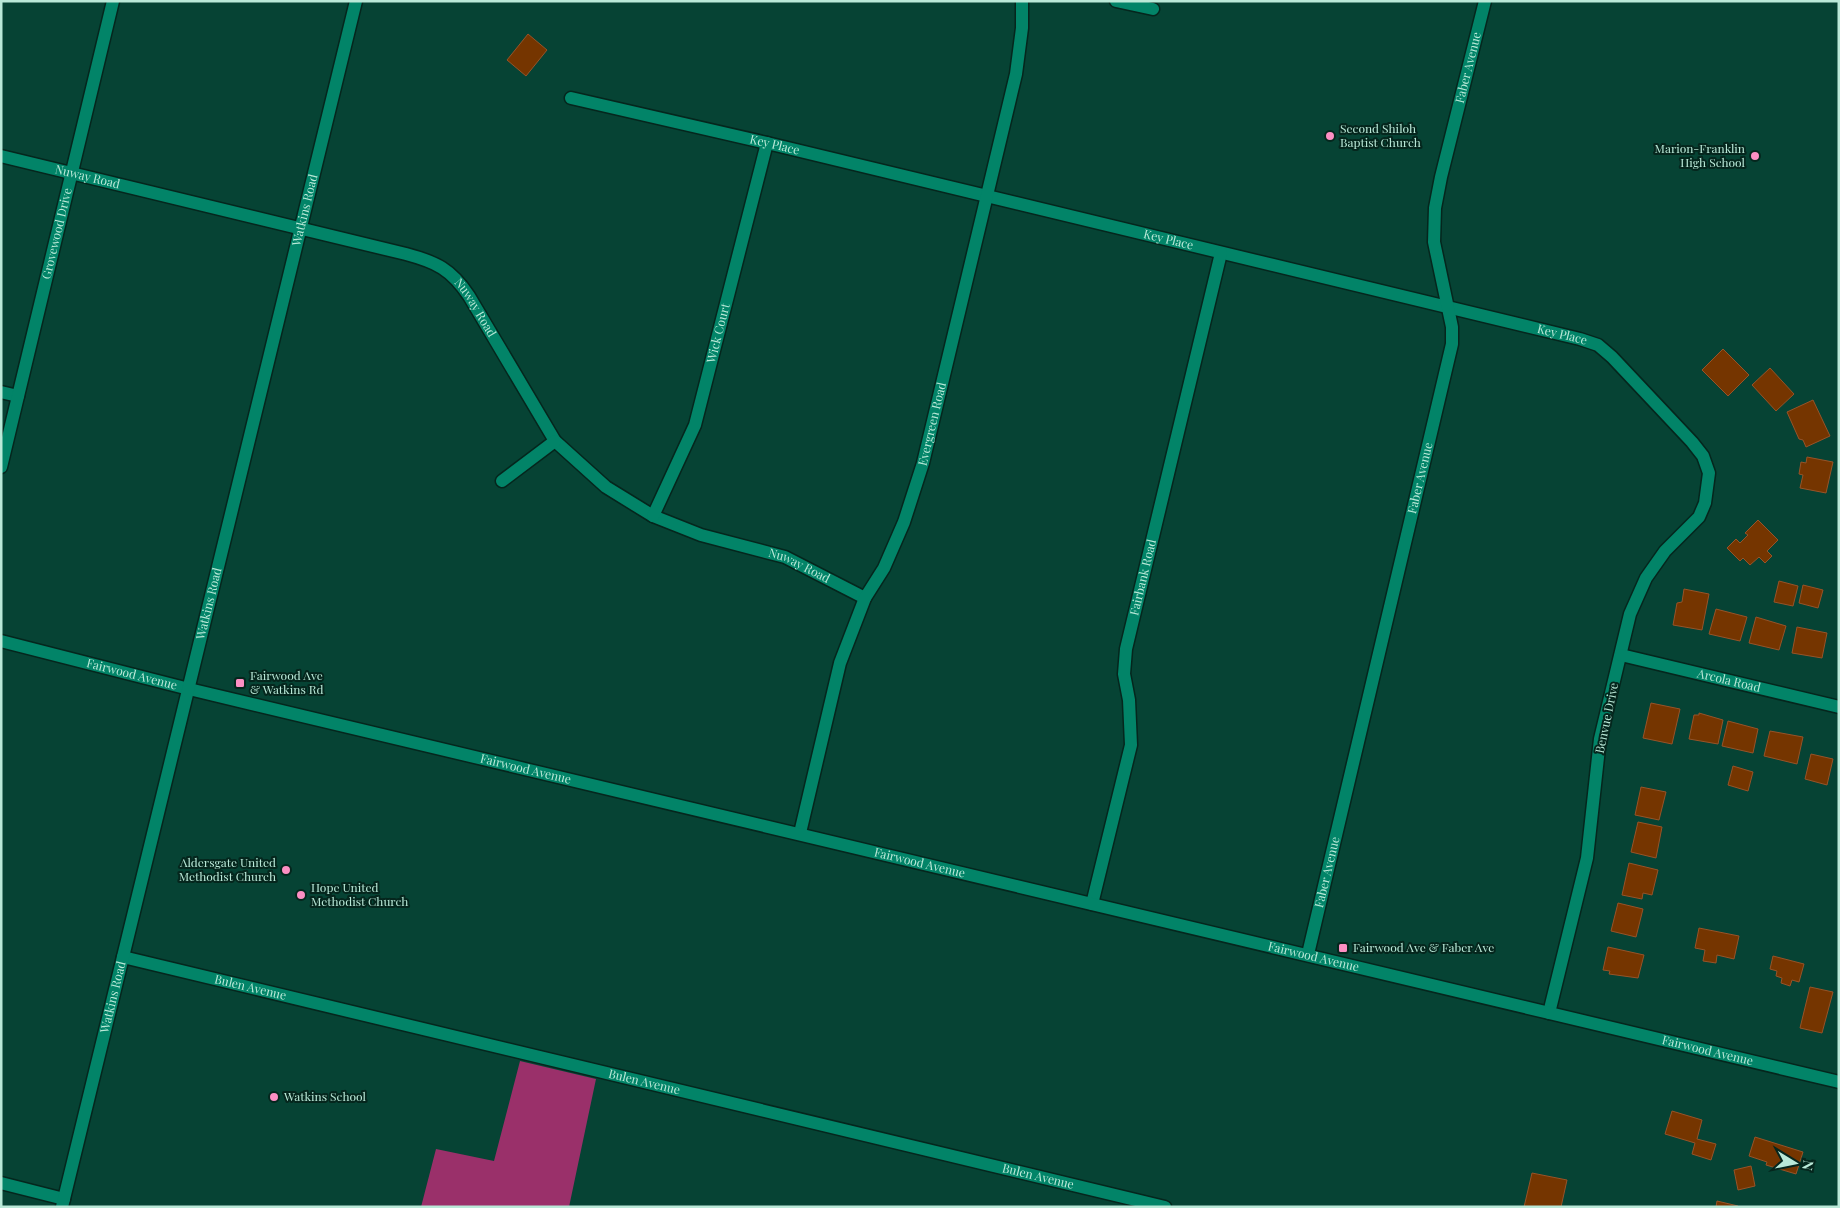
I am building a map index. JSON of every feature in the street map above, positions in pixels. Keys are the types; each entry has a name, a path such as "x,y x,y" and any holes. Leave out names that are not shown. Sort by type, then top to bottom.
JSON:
{"street":[{"name":"Grovewood Drive","path":"1,467 113,1"},
{"name":"Watkins Road","path":"63,1203 356,1"},
{"name":"Evergreen Road","path":"800,833 840,663 865,598 884,568 904,522 923,463 1016,74 1022,28 1022,1"},
{"path":"1116,1 1152,9"},
{"name":"Faber Avenue","path":"1308,954 1452,344 1452,327 1434,242 1435,208 1441,176 1484,1"},
{"name":"Key Place","path":"571,98 767,143 1598,345 1612,357 1692,442 1703,456 1709,473"},
{"name":"Wick Court","path":"653,516 695,425 767,143"},
{"name":"Nuway Road","path":"1,156 302,228 426,260 448,271 459,280 555,441 606,487 653,516 701,535 785,557 865,598"},
{"name":"Fairbank Road","path":"1092,904 1131,745 1129,700 1124,674 1126,649 1221,253"},
{"path":"1,392 18,396"},
{"path":"502,481 555,441"},
{"name":"Benvue Drive","path":"1549,1014 1587,858 1600,739 1630,614 1646,578 1666,551 1699,517 1705,503 1709,473"},
{"name":"Fairwood Avenue","path":"1,642 189,689 1839,1082"},
{"name":"Arcola Road","path":"1621,655 1839,707"},
{"name":"Bulen Avenue","path":"123,957 1165,1207"},
{"path":"1,1183 63,1203"}],"shaded area":[{"path":"520,1061 596,1079 569,1207 421,1207 436,1149 494,1161"}],"building":[{"path":"528,34 547,50 526,76 507,60"},
{"path":"1723,349 1749,375 1728,396 1702,370"},
{"path":"1770,368 1794,394 1776,411 1752,385"},
{"path":"1813,400 1830,436 1806,447 1803,440 1799,439 1787,412"},
{"path":"1807,457 1833,462 1826,493 1800,488 1803,475 1799,474 1801,462 1806,463"},
{"path":"1758,520 1778,540 1767,551 1772,556 1765,563 1759,557 1750,565 1743,558 1740,561 1727,548 1736,539 1740,543 1748,535 1745,533"},
{"path":"1779,581 1798,586 1793,606 1774,602"},
{"path":"1803,585 1823,590 1818,608 1799,603"},
{"path":"1684,589 1709,594 1702,630 1673,625 1677,603 1682,602"},
{"path":"1716,609 1747,617 1740,641 1709,634"},
{"path":"1756,617 1786,626 1779,650 1749,643"},
{"path":"1797,627 1827,633 1822,658 1792,653"},
{"path":"1651,703 1680,709 1672,744 1643,738"},
{"path":"1699,713 1723,720 1718,744 1689,739 1694,715 1699,715"},
{"path":"1728,721 1758,729 1753,753 1722,746"},
{"path":"1770,731 1803,737 1797,764 1764,756"},
{"path":"1811,754 1833,759 1827,785 1805,779"},
{"path":"1733,766 1753,772 1748,791 1728,785"},
{"path":"1641,787 1666,792 1659,820 1635,815"},
{"path":"1638,822 1662,827 1656,858 1631,852"},
{"path":"1629,863 1658,870 1652,895 1643,893 1642,899 1622,895"},
{"path":"1618,903 1643,909 1636,937 1611,931"},
{"path":"1699,928 1739,936 1734,959 1717,955 1716,963 1703,961 1705,950 1695,948"},
{"path":"1608,947 1644,955 1638,978 1609,974 1610,971 1603,970"},
{"path":"1773,956 1804,964 1799,982 1792,980 1790,986 1781,983 1782,978 1776,976 1777,971 1770,969"},
{"path":"1810,987 1833,992 1822,1033 1800,1028"},
{"path":"1672,1111 1702,1120 1697,1139 1716,1144 1711,1160 1692,1154 1695,1143 1665,1134"},
{"path":"1755,1137 1803,1152 1796,1174 1766,1165 1767,1162 1749,1156"},
{"path":"1751,1166 1755,1186 1738,1190 1734,1170"},
{"path":"1532,1173 1567,1180 1561,1207 1524,1207"},
{"path":"1717,1201 1738,1206 1716,1207"}],"place":[{"name":"Second Shiloh Baptist Church","path":"1330,136"},
{"name":"Marion-Franklin High School","path":"1755,156"},
{"name":"Fairwood Ave & Watkins Rd","path":"240,683"},
{"name":"Aldersgate United Methodist Church","path":"286,870"},
{"name":"Hope United Methodist Church","path":"301,895"},
{"name":"Fairwood Ave & Faber Ave","path":"1343,948"},
{"name":"Watkins School","path":"274,1097"}]}
